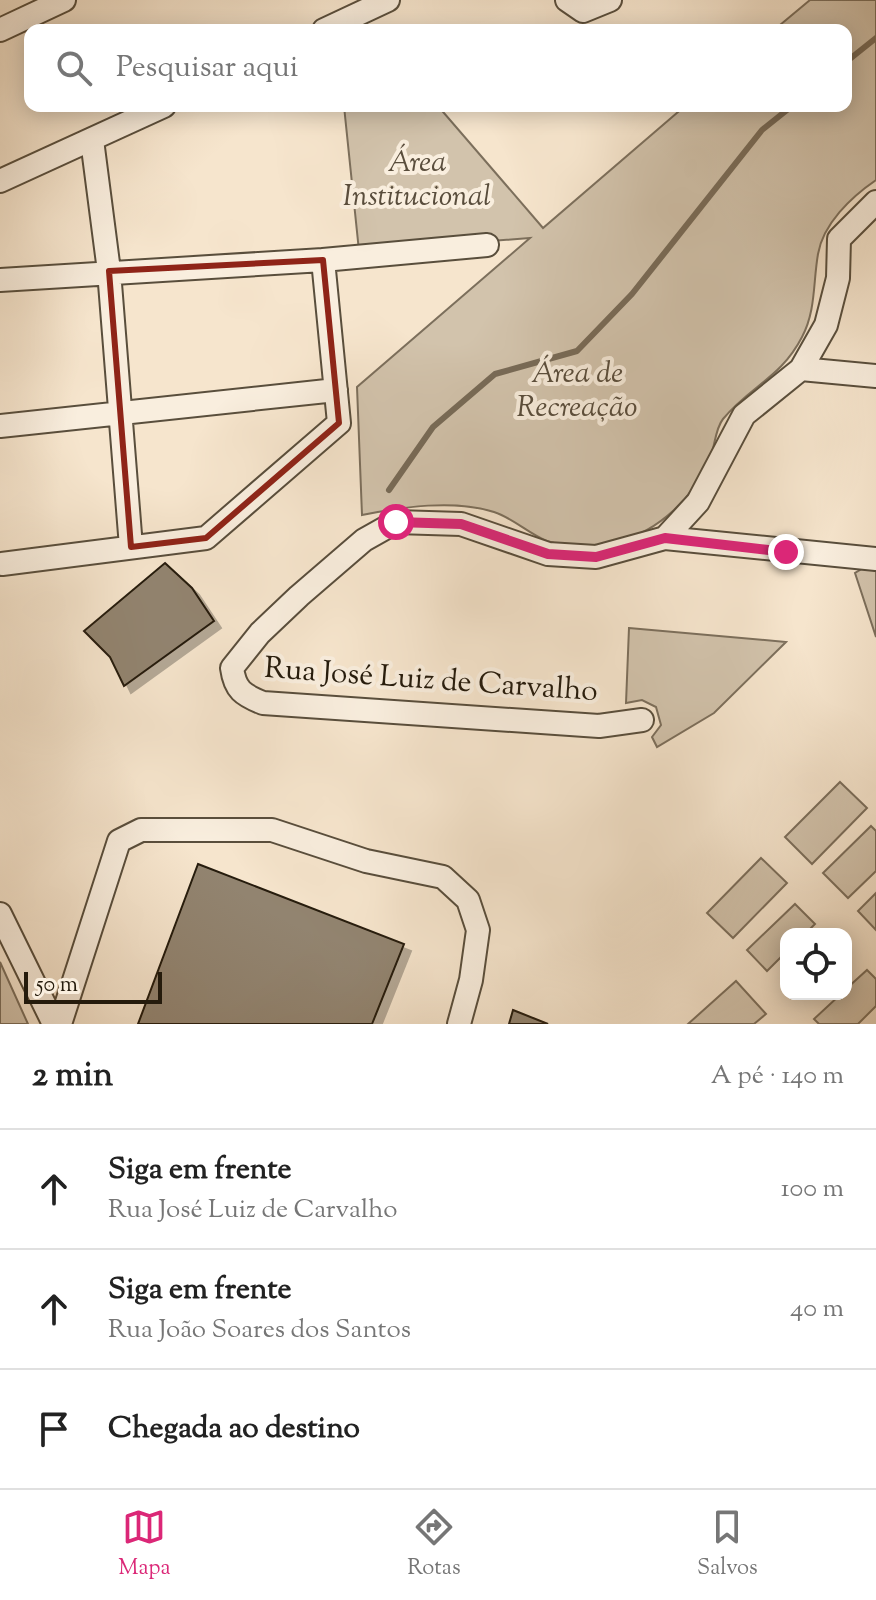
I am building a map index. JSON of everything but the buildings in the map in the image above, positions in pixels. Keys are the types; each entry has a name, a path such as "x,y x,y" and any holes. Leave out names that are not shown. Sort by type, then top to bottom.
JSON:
{"street":[{"path":"0,30 64,0"},
{"path":"332,24 354,7 388,0"},
{"path":"567,0 583,11 610,0"},
{"path":"0,181 151,112"},
{"path":"92,140 109,271 131,547"},
{"path":"665,538 698,502 744,415 801,369 826,325 838,278 839,239 876,202"},
{"path":"0,280 323,260 487,245"},
{"path":"2,564 206,538 339,423 323,260"},
{"path":"801,369 876,376"},
{"path":"0,426 336,390"},
{"name":"Rua José Luiz de Carvalho","path":"642,720 599,726 263,703 244,696 234,684 232,668 260,633 299,596 364,540 396,522 461,524 548,554 596,557 665,538"},
{"path":"665,538 876,559"},
{"path":"60,1024 119,841 141,830 272,830 366,861 443,877 468,900 478,930 471,980 459,1024"},
{"path":"0,914 54,1024"}],"highlighted area":[{"path":"323,260 339,423 206,538 131,547 109,271"}],"green space":[{"name":"Área de Recreação","path":"810,0 876,0 876,180 848,203 826,232 818,254 810,317 794,351 723,419 710,459 685,499 661,521 634,536 611,543 574,546 547,541 501,515 478,508 445,505 411,507 362,515 357,387 530,238 359,251 345,112 443,112 543,228 678,112 852,112 852,24 781,24"},
{"path":"865,567 876,571 876,637 855,573"},
{"path":"629,628 786,642 714,713 657,747 652,737 661,725 656,707 642,700 626,703"},
{"path":"840,782 867,808 812,864 785,837"},
{"path":"871,826 876,831 876,871 848,898 823,873"},
{"path":"761,858 787,883 733,938 707,913"},
{"path":"876,893 876,930 858,911"},
{"path":"795,904 815,924 811,928 780,928 780,958 767,971 747,950"},
{"path":"0,962 28,1024 0,1024"},
{"path":"867,970 876,979 876,1006 858,1024 819,1024 814,1019 835,1000 852,1000 852,984"},
{"path":"736,981 766,1014 754,1024 688,1024"}],"waterway":[{"path":"852,57 876,38"},
{"path":"389,490 433,427 495,374 577,351 632,294 762,130 784,112"}],"route":[{"path":"396,522 461,524 548,554 596,557 665,538 786,552"}],"park label":[{"name":"Área Institucional","path":"417,180"}]}
